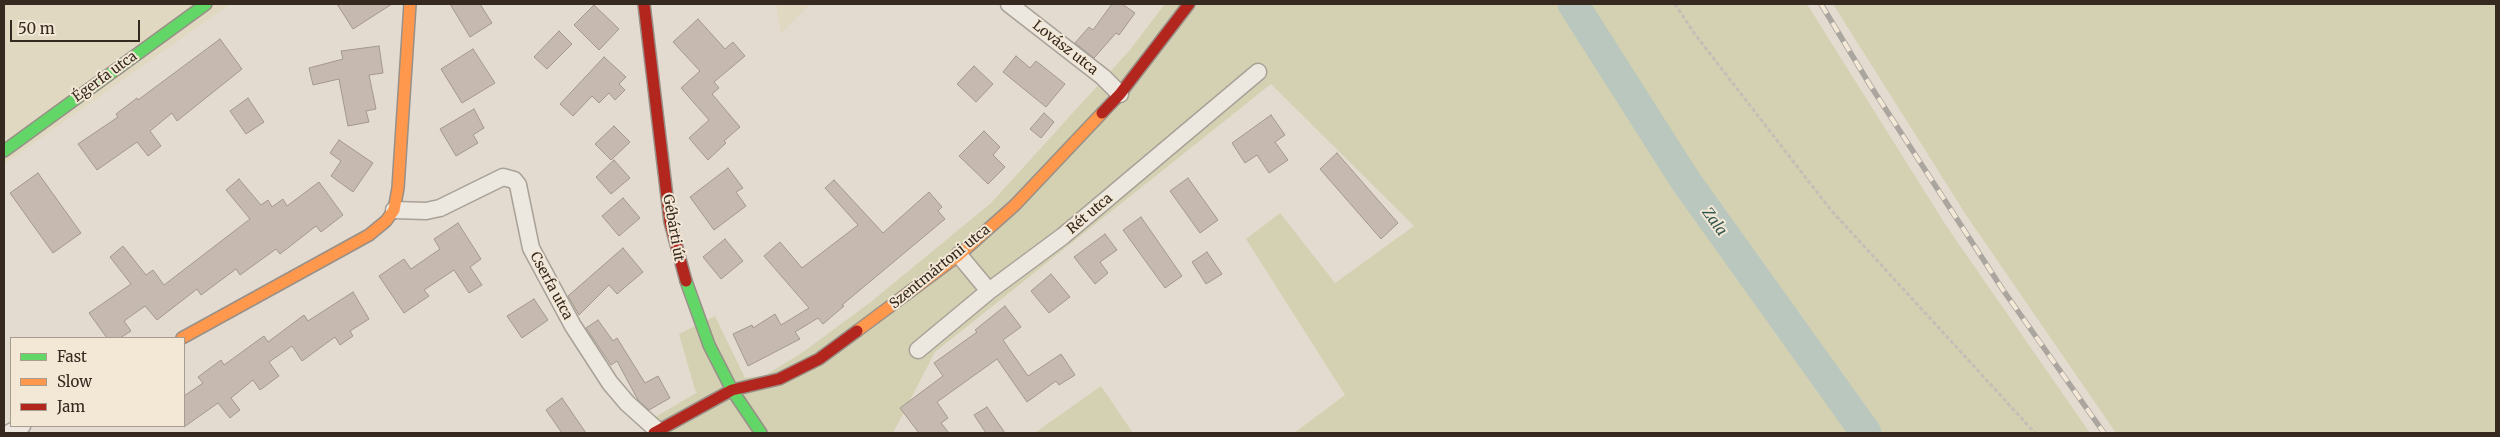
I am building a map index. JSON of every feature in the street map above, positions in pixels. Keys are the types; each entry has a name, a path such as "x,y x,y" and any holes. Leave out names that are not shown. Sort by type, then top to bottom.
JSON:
{"street":[{"name":"Égerfa utca","path":"4,151 206,4"},
{"path":"184,337 369,234 386,221 394,210 398,188 410,4"},
{"name":"Gébárti út","path":"644,4 663,172 674,245 699,323 732,390 761,433"},
{"name":"Lovász utca","path":"1009,4 1103,78 1120,94"},
{"name":"Szentmártoni utca","path":"656,432 679,427 732,390 779,379 819,359 959,256 1014,205 1120,94 1189,4"},
{"name":"Rét utca","path":"918,350 989,291 1063,236 1258,72"},
{"name":"Cserfa utca","path":"394,210 426,211 440,208 503,177 514,180 518,184 525,226 534,254 573,326 610,384 656,432"},
{"path":"959,256 989,291"},
{"path":"9,433 20,427"}],"path":[{"path":"1675,4 1694,33 1830,209 2035,433"}],"shaded area":[{"path":"4,4 230,4 4,164"},
{"path":"776,4 811,4 781,34"},
{"path":"1165,4 1807,4 1947,227 2090,433 1294,433 1345,395 1246,239 1280,213 1335,283 1414,226 1271,84 935,352 893,433 651,433 642,425 696,393 679,334 715,316 745,378 766,375 803,352 872,301 991,203 1129,51"},
{"path":"1833,4 2496,4 2496,433 2116,433 1966,215"},
{"path":"1101,386 1133,433 1036,432"}],"building":[{"path":"337,4 392,4 353,29"},
{"path":"450,4 480,4 492,23 470,37"},
{"path":"1112,4 1122,4 1135,13 1119,35 1116,33 1094,58 1075,43 1089,27 1093,30"},
{"path":"594,5 619,29 599,50 574,25"},
{"path":"698,19 725,49 733,42 745,56 714,82 719,88 712,94 740,127 724,141 726,143 708,160 689,138 709,120 681,88 700,71 673,42"},
{"path":"559,31 572,44 547,69 534,57"},
{"path":"220,39 242,69 177,121 172,113 150,131 161,146 148,156 137,142 97,170 78,144 118,117 116,114 137,98 138,100"},
{"path":"379,46 383,73 369,75 376,109 366,111 369,122 348,126 339,79 313,85 309,68 343,59 341,51"},
{"path":"473,49 495,83 462,103 441,69"},
{"path":"1016,56 1030,68 1036,61 1065,84 1046,107 1003,72"},
{"path":"604,57 626,77 619,84 625,90 615,100 609,93 599,103 592,96 573,116 560,104"},
{"path":"974,66 993,84 976,102 957,84"},
{"path":"248,98 264,122 246,134 230,111"},
{"path":"474,109 484,128 473,135 478,143 456,156 440,129"},
{"path":"1044,113 1054,122 1041,138 1030,129"},
{"path":"1271,115 1285,135 1275,142 1288,160 1269,173 1257,155 1245,163 1232,143"},
{"path":"614,126 630,142 611,160 595,144"},
{"path":"984,131 1000,147 993,155 1005,167 988,184 959,156"},
{"path":"339,140 373,163 353,192 331,176 341,161 330,153"},
{"path":"1337,153 1398,223 1381,239 1320,169"},
{"path":"614,160 630,178 611,194 596,177"},
{"path":"728,168 743,188 736,192 746,206 714,230 690,197"},
{"path":"38,173 81,233 53,253 10,193"},
{"path":"1188,178 1218,220 1200,233 1170,191"},
{"path":"239,179 261,205 268,200 272,207 283,199 287,206 319,182 343,215 321,232 316,226 280,254 276,249 240,275 236,269 201,295 197,289 157,320 145,306 124,321 131,331 122,337 106,337 89,313 131,284 110,257 123,246 146,275 153,270 164,285 250,219 226,190"},
{"path":"834,180 883,233 929,192 942,207 938,211 945,219 842,305 844,306 823,324 818,318 795,332 800,339 748,366 733,334 752,325 753,328 775,314 781,325 809,308 764,256 780,242 802,268 858,225 825,188"},
{"path":"623,198 640,218 619,236 602,216"},
{"path":"1141,217 1182,276 1165,288 1123,230"},
{"path":"458,223 481,259 470,267 482,285 469,293 454,270 424,290 429,296 404,313 379,276 404,259 411,269 440,249 434,239"},
{"path":"1105,234 1117,250 1100,262 1108,273 1095,284 1074,257"},
{"path":"725,239 743,261 721,279 703,257"},
{"path":"623,248 643,272 617,294 609,285 579,315 568,296"},
{"path":"1207,252 1222,274 1206,284 1192,262"},
{"path":"1051,274 1070,297 1049,313 1031,291"},
{"path":"353,292 369,319 350,331 353,336 340,345 335,337 302,361 292,346 269,362 279,376 260,390 253,380 231,398 240,410 230,418 218,403 185,426 185,395 203,383 198,377 221,360 224,365 264,336 268,342 304,315 308,321"},
{"path":"534,299 548,320 522,338 507,316"},
{"path":"1005,306 1021,327 1003,340 1028,376 1061,354 1075,375 1059,385 1056,381 1027,402 997,359 937,402 948,418 941,423 949,433 919,433 900,408 943,376 934,363 977,332 975,330"},
{"path":"598,320 613,341 617,338 645,383 658,376 670,398 649,410 638,400 617,361 611,365 586,328"},
{"path":"562,398 586,433 562,433 546,410"},
{"path":"987,407 1005,433 986,433 974,415"}],"waterway":[{"name":"Zala","path":"1573,4 1685,180 1866,433"}],"railway":[{"path":"1821,4 1870,85 2003,290 2104,433"}],"traffic: fast":[{"path":"4,151 206,4"},
{"path":"686,281 709,345 732,390 761,433"}],"traffic: slow":[{"path":"184,337 369,235 386,221 394,210 398,188 410,4"},
{"path":"857,331 959,255 1015,205 1102,113"}],"traffic: jam":[{"path":"644,4 670,222 686,281"},
{"path":"1102,113 1120,94 1189,4"},
{"path":"654,433 732,390 779,379 819,359 857,331"}]}
